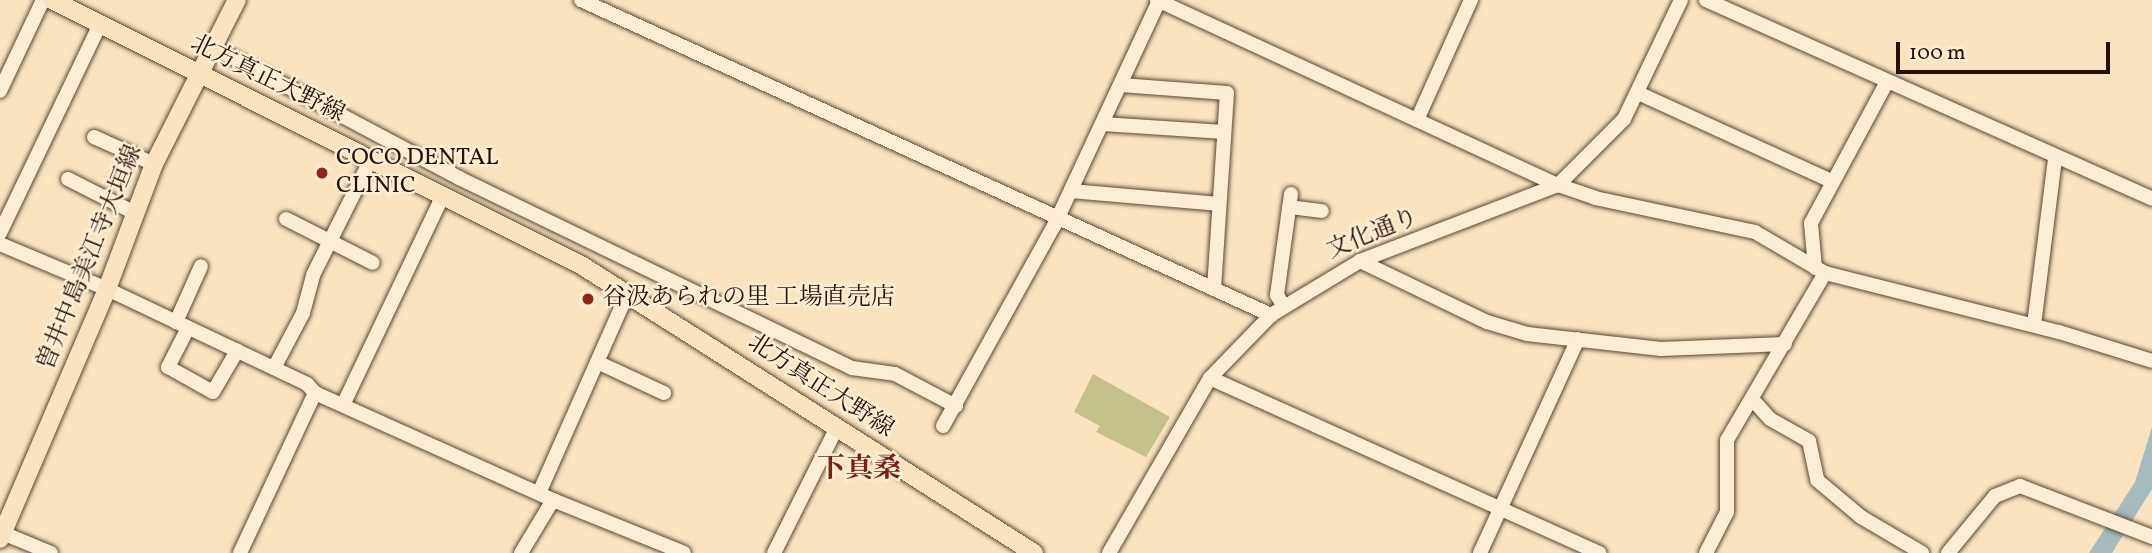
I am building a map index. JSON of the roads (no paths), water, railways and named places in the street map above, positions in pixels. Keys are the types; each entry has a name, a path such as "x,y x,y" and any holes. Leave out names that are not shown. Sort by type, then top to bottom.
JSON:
{"main road":[{"name":"北方真正大野線","path":"52,0 443,195 627,294 1034,553"},
{"name":"曽井中島美江寺大垣線","path":"1,535 107,289 154,164 211,46 237,0"}],"street":[{"path":"0,92 43,0"},
{"path":"582,0 1271,315"},
{"path":"943,426 1058,217 1158,0 1558,185 1595,198 1755,232 1820,271 2034,325 2152,361"},
{"path":"1417,120 1471,0"},
{"name":"文化通り","path":"1109,553 1210,378 1271,315 1283,305 1360,261 1558,185 1624,119 1681,0"},
{"path":"1706,0 2054,158 2152,199"},
{"path":"0,233 100,24"},
{"path":"211,46 508,202 852,368 895,374 956,406"},
{"path":"1706,553 1727,512 1727,440 1785,344 1820,271 1811,223 1886,82"},
{"path":"1121,85 1227,93 1214,288"},
{"path":"1638,93 1833,182"},
{"path":"1103,124 1224,132"},
{"path":"94,137 154,164"},
{"path":"2034,325 2054,158"},
{"path":"274,368 303,313 313,275 371,159"},
{"path":"68,179 135,213"},
{"path":"1071,191 1219,204"},
{"path":"343,405 443,195"},
{"path":"1283,305 1277,295 1290,200 1322,211"},
{"path":"286,219 373,263"},
{"path":"0,244 107,289 274,368 315,393 552,500 684,553"},
{"path":"1360,261 1487,322 1527,334 1661,349 1785,344"},
{"path":"201,267 168,367 213,392 237,351"},
{"path":"539,493 627,294"},
{"path":"1480,553 1577,339"},
{"path":"597,362 664,393"},
{"path":"1210,378 1600,553"},
{"path":"240,553 315,393"},
{"path":"1753,400 1770,419 1809,441 1817,480 1861,517 1922,553"},
{"path":"774,553 837,427"},
{"path":"1948,553 1995,496 2020,486 2152,537"},
{"path":"521,553 552,500"},
{"path":"1,535 51,553"}],"place":[{"name":"COCO DENTAL CLINIC","path":"322,173"},
{"name":"谷汲あられの里 工場直売店","path":"588,299"}],"district":[{"name":"下真桑","path":"859,470"}]}
